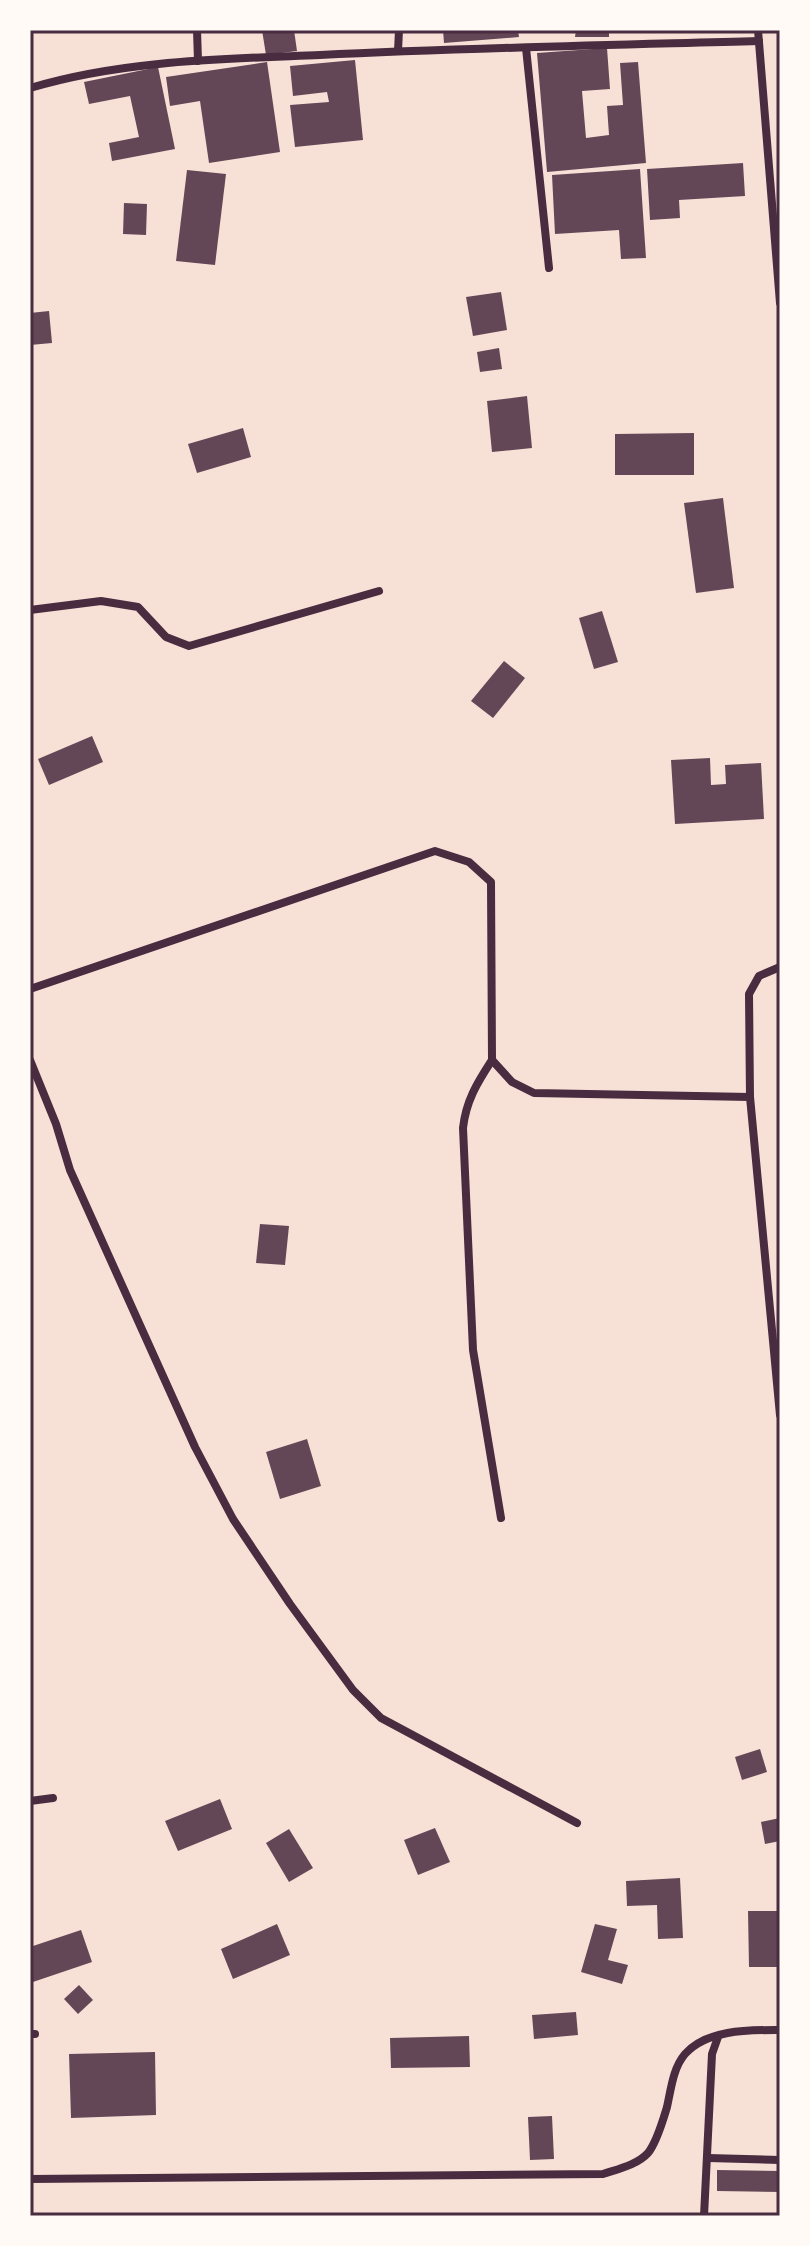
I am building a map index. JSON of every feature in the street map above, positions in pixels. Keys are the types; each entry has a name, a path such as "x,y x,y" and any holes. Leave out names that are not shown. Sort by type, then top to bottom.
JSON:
{"street":[{"path":"197,30 198,61"},
{"path":"398,51 399,30"},
{"path":"758,30 780,303"},
{"path":"30,88 76,75 198,61 398,51 759,41"},
{"path":"526,48 549,268"},
{"path":"30,610 101,601 138,607 166,637 189,646 379,591"},
{"path":"30,989 435,851 469,862 491,882 492,1060 471,1091 463,1128 473,1350 501,1518"},
{"path":"780,967 759,976 749,994 750,1097 780,1415"},
{"path":"30,1060 56,1124 70,1170 195,1447 233,1519 290,1604 353,1690 381,1718 577,1823"},
{"path":"492,1060 512,1082 534,1093 750,1097"},
{"path":"30,1801 53,1798"},
{"path":"30,2179 603,2174 632,2164 649,2152 664,2118 676,2069 696,2045 739,2031 780,2030"},
{"path":"704,2216 712,2054 718,2036"},
{"path":"708,2158 780,2160"}],"building":[{"path":"262,30 294,30 297,51 266,55"},
{"path":"443,30 518,30 519,37 444,43"},
{"path":"576,30 609,30 609,37 575,37"},
{"path":"607,48 610,89 582,91 586,138 609,135 607,106 623,105 620,63 638,62 646,163 547,172 537,53"},
{"path":"355,60 363,140 295,147 290,105 329,102 327,92 293,96 290,66"},
{"path":"267,62 280,152 209,163 200,101 170,106 166,77"},
{"path":"158,67 175,149 112,161 109,143 139,137 130,96 89,104 84,82"},
{"path":"743,163 745,196 679,200 680,218 650,220 647,169"},
{"path":"640,169 646,258 621,259 619,230 555,234 552,175"},
{"path":"187,170 226,174 215,265 176,261"},
{"path":"124,203 147,204 146,235 123,234"},
{"path":"501,292 507,330 473,336 466,297"},
{"path":"49,311 52,343 30,345 30,313"},
{"path":"499,348 502,369 480,372 477,352"},
{"path":"527,396 532,448 492,452 487,401"},
{"path":"243,428 251,457 197,473 188,444"},
{"path":"694,433 694,475 615,475 615,434"},
{"path":"723,498 734,588 696,593 684,503"},
{"path":"602,611 618,662 594,669 579,618"},
{"path":"504,661 525,678 493,718 471,701"},
{"path":"92,736 103,762 49,785 38,759"},
{"path":"710,758 711,785 726,784 725,765 761,763 764,819 675,824 671,760"},
{"path":"260,1224 289,1226 285,1265 256,1263"},
{"path":"307,1439 321,1486 280,1499 266,1452"},
{"path":"760,1749 767,1772 742,1780 735,1757"},
{"path":"220,1799 232,1829 178,1851 165,1821"},
{"path":"780,1818 780,1841 765,1844 761,1822"},
{"path":"435,1828 450,1862 418,1875 404,1840"},
{"path":"289,1829 313,1868 289,1882 266,1843"},
{"path":"680,1878 683,1938 658,1939 657,1905 627,1906 626,1881"},
{"path":"748,1911 780,1911 780,1967 749,1967"},
{"path":"277,1924 290,1955 233,1979 221,1949"},
{"path":"595,1924 617,1929 608,1960 628,1965 622,1984 581,1972"},
{"path":"81,1930 92,1962 30,1983 30,1947"},
{"path":"79,1985 93,2000 78,2014 64,1999"},
{"path":"576,2012 578,2035 534,2039 532,2015"},
{"path":"469,2036 470,2067 391,2068 390,2038"},
{"path":"155,2052 156,2115 71,2118 69,2054"},
{"path":"552,2116 554,2159 530,2160 528,2117"},
{"path":"717,2170 780,2171 780,2192 717,2191"}]}
